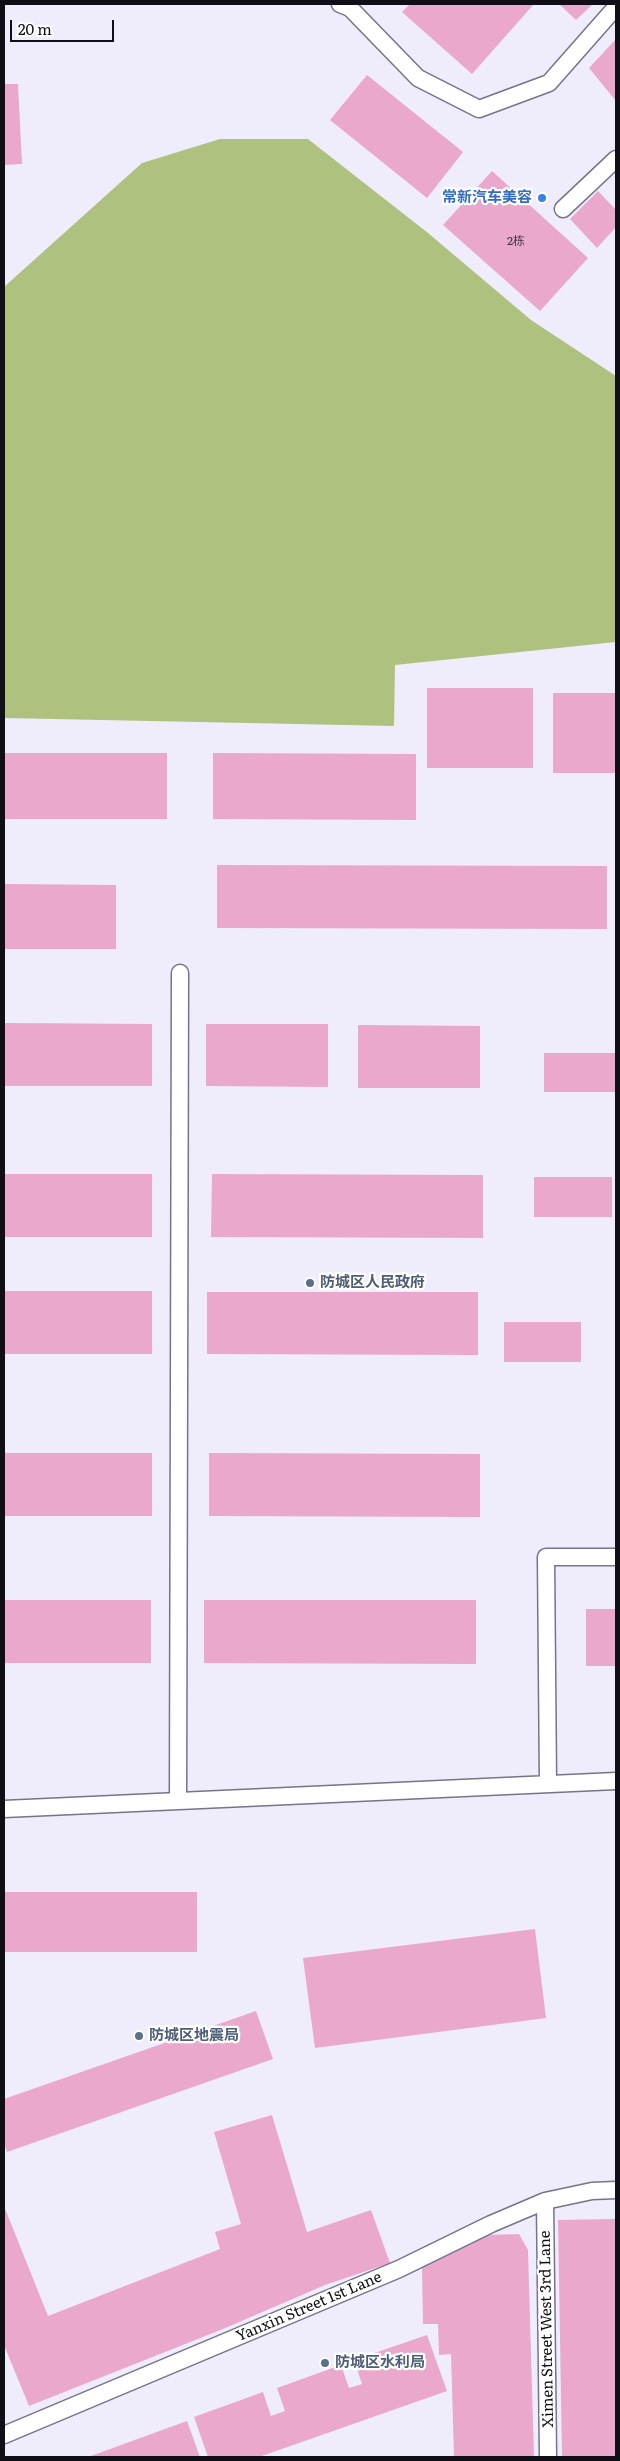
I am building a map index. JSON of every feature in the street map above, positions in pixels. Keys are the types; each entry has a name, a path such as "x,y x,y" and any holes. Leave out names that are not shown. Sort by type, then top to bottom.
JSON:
{"lane":[{"path":"340,4 350,8 418,78 479,109 549,83 616,7"},
{"path":"563,209 616,159"},
{"path":"178,1801 180,973"},
{"path":"548,1784 546,1557 616,1557"},
{"path":"4,1809 616,1781"},
{"name":"Yanxin Street 1st Lane","path":"4,2434 399,2269 491,2224 546,2201 592,2191 616,2190"},
{"name":"Ximen Street West 3rd Lane","path":"546,2201 548,2457"}],"green space":[{"path":"220,139 308,139 428,233 531,320 616,376 616,642 395,665 394,726 4,718 4,287 142,163"}],"building":[{"path":"410,4 534,4 472,74 402,12"},
{"path":"559,4 593,4 576,20"},
{"path":"616,39 616,101 589,68"},
{"path":"367,75 463,152 427,198 330,120"},
{"path":"4,84 18,84 22,164 4,165"},
{"path":"492,171 588,258 540,311 443,225"},
{"path":"598,191 616,210 616,227 597,248 570,219"},
{"path":"427,688 533,688 533,768 427,768"},
{"path":"553,693 616,693 616,773 553,773"},
{"path":"4,753 167,753 167,819 4,819"},
{"path":"213,753 416,754 416,820 213,819"},
{"path":"217,865 607,866 607,929 217,928"},
{"path":"4,884 116,885 116,949 4,949"},
{"path":"4,1023 152,1024 152,1086 4,1086"},
{"path":"206,1024 328,1024 328,1087 206,1086"},
{"path":"358,1025 480,1026 480,1088 358,1088"},
{"path":"544,1053 616,1053 616,1092 544,1092"},
{"path":"4,1174 152,1174 152,1237 4,1237"},
{"path":"212,1174 483,1175 483,1238 211,1237"},
{"path":"534,1177 612,1177 612,1217 534,1217"},
{"path":"4,1291 152,1291 152,1354 4,1354"},
{"path":"207,1292 478,1292 478,1355 207,1354"},
{"path":"504,1322 581,1322 581,1362 504,1362"},
{"path":"4,1453 152,1453 152,1516 4,1516"},
{"path":"209,1453 480,1454 480,1517 209,1516"},
{"path":"4,1600 151,1600 151,1663 4,1663"},
{"path":"204,1600 476,1600 476,1664 204,1663"},
{"path":"586,1609 616,1609 616,1666 586,1666"},
{"path":"4,1892 197,1892 197,1952 4,1952"},
{"path":"535,1929 546,2018 315,2048 303,1958"},
{"path":"256,2011 273,2059 7,2152 4,2143 4,2099"},
{"path":"272,2115 307,2232 371,2210 390,2263 325,2285 223,2329 29,2406 4,2345 4,2206 48,2316 220,2249 215,2232 241,2224 214,2132"},
{"path":"616,2219 616,2457 562,2457 558,2220"},
{"path":"519,2234 528,2250 534,2457 454,2457 451,2354 439,2355 438,2324 423,2324 422,2266 487,2235"},
{"path":"427,2335 447,2391 259,2457 208,2457 194,2417 263,2392 271,2416 285,2411 277,2388 341,2365 349,2388 362,2384 354,2360"},
{"path":"187,2421 200,2457 88,2457"}],"place":[{"name":"常新汽车美容","path":"542,198"},
{"name":"防城区人民政府","path":"310,1283"},
{"name":"防城区地震局","path":"139,2036"},
{"name":"防城区水利局","path":"325,2363"}]}
